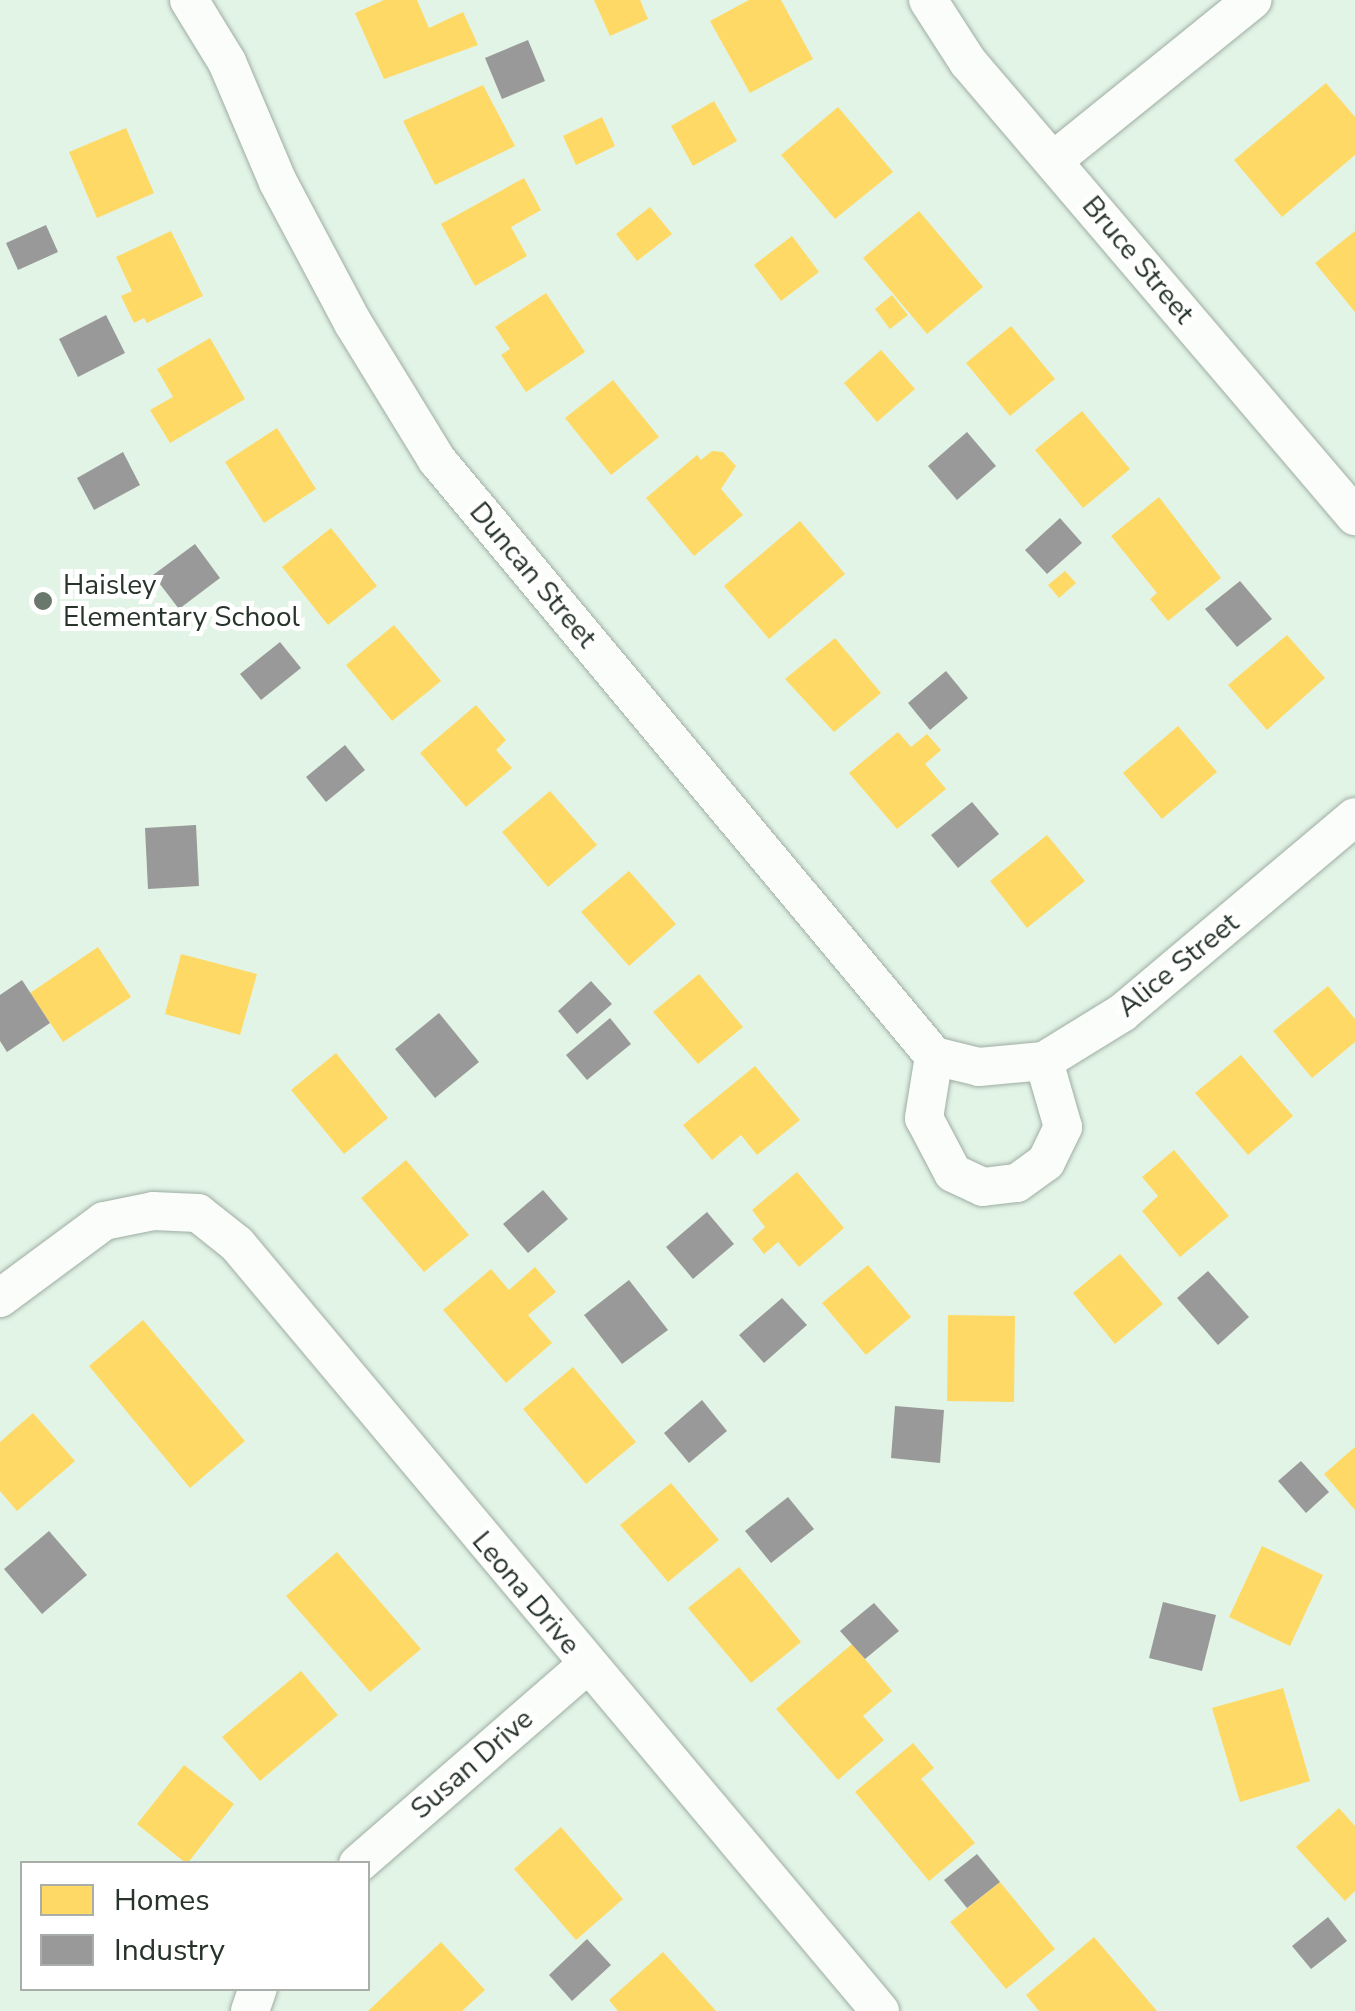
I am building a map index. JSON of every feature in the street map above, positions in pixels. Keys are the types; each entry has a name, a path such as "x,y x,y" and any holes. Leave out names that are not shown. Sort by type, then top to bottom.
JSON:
{"street":[{"name":"Duncan Street","path":"188,0 228,62 278,182 353,322 437,460 934,1056"},
{"name":"Bruce Street","path":"928,0 968,62 1355,516"},
{"path":"1054,160 1252,0"},
{"name":"Alice Street","path":"934,1056 979,1068 1044,1061 1122,1013 1355,817"},
{"path":"934,1056 924,1118 953,1173 983,1187 1017,1183 1046,1162 1063,1127 1044,1061"},
{"name":"Leona Drive","path":"0,1298 104,1221 153,1210 198,1213 237,1244 586,1666 880,2011"},
{"name":"Susan Drive","path":"361,1861 586,1666"}],"building: Homes":[{"path":"384,0 417,0 429,28 463,12 478,45 384,79 355,13"},
{"path":"594,0 640,0 648,19 610,36"},
{"path":"749,0 781,0 813,59 750,93 710,21"},
{"path":"1326,83 1355,117 1355,155 1282,217 1234,160"},
{"path":"483,85 515,146 435,185 403,121"},
{"path":"714,101 737,141 693,166 671,126"},
{"path":"838,107 893,172 835,219 781,155"},
{"path":"602,117 615,146 576,165 563,136"},
{"path":"126,128 154,193 97,218 69,152"},
{"path":"524,178 541,210 511,227 527,256 475,286 441,224"},
{"path":"650,207 672,234 637,261 616,234"},
{"path":"919,211 983,287 927,334 863,258"},
{"path":"171,231 203,296 147,323 144,318 134,323 121,296 132,291 116,257"},
{"path":"1355,231 1355,312 1315,263"},
{"path":"792,236 819,272 781,301 754,265"},
{"path":"546,293 585,352 526,392 501,355 510,349 495,327"},
{"path":"892,295 908,315 890,329 875,309"},
{"path":"1011,326 1055,379 1010,416 966,363"},
{"path":"210,338 245,399 170,443 150,410 173,397 157,369"},
{"path":"881,350 915,389 877,422 844,383"},
{"path":"613,380 659,437 611,475 565,418"},
{"path":"1082,411 1130,469 1083,508 1035,450"},
{"path":"277,428 316,489 264,523 225,462"},
{"path":"712,451 723,452 736,466 721,489 743,515 694,556 646,498 697,455 701,460"},
{"path":"1159,497 1221,578 1168,621 1150,599 1157,593 1111,536"},
{"path":"800,521 845,574 769,639 724,586"},
{"path":"331,528 377,586 328,625 282,567"},
{"path":"1065,571 1076,583 1059,598 1048,585"},
{"path":"394,625 441,681 392,721 346,665"},
{"path":"1287,635 1325,678 1267,730 1228,685"},
{"path":"835,638 881,693 834,732 785,679"},
{"path":"476,705 506,740 496,750 512,768 466,807 420,753"},
{"path":"1178,726 1217,772 1162,819 1123,773"},
{"path":"898,732 911,747 927,734 941,750 925,764 946,789 897,829 849,773"},
{"path":"550,791 597,845 548,887 502,832"},
{"path":"1047,835 1085,881 1027,928 990,881"},
{"path":"629,871 676,924 629,966 581,912"},
{"path":"98,947 131,997 63,1042 30,993"},
{"path":"181,954 257,974 240,1035 165,1014"},
{"path":"699,974 743,1027 698,1064 653,1012"},
{"path":"1328,986 1355,1019 1355,1042 1312,1078 1273,1031"},
{"path":"336,1053 388,1118 344,1154 291,1090"},
{"path":"1241,1055 1293,1116 1248,1155 1195,1093"},
{"path":"755,1066 800,1120 757,1155 741,1135 712,1160 683,1125"},
{"path":"1174,1150 1229,1216 1180,1257 1142,1211 1158,1196 1142,1177"},
{"path":"406,1160 469,1235 424,1272 361,1198"},
{"path":"797,1172 844,1228 799,1267 778,1242 764,1254 752,1239 765,1227 752,1210"},
{"path":"1120,1254 1163,1304 1115,1344 1073,1293"},
{"path":"868,1265 911,1317 866,1355 822,1303"},
{"path":"535,1267 556,1292 528,1315 552,1343 506,1383 443,1310 491,1269 509,1290"},
{"path":"948,1315 1015,1316 1014,1402 947,1401"},
{"path":"143,1320 245,1441 190,1488 89,1366"},
{"path":"573,1367 636,1442 586,1484 523,1409"},
{"path":"33,1413 75,1461 17,1511 0,1491 0,1442"},
{"path":"1355,1447 1355,1510 1324,1474"},
{"path":"671,1483 719,1540 668,1582 620,1525"},
{"path":"1262,1546 1323,1575 1290,1646 1229,1617"},
{"path":"337,1552 421,1649 370,1692 286,1596"},
{"path":"739,1567 801,1642 751,1683 688,1608"},
{"path":"852,1644 892,1691 863,1716 884,1740 838,1780 776,1709"},
{"path":"301,1671 338,1715 260,1781 222,1737"},
{"path":"1283,1688 1310,1781 1240,1802 1212,1708"},
{"path":"913,1743 934,1768 921,1779 975,1843 929,1881 855,1792"},
{"path":"184,1765 234,1804 189,1861 183,1861 137,1824"},
{"path":"1339,1808 1355,1826 1355,1891 1345,1901 1296,1847"},
{"path":"561,1827 623,1899 576,1940 514,1869"},
{"path":"1000,1882 1055,1949 1006,1989 950,1922"},
{"path":"1094,1937 1157,2011 1039,2011 1026,1995"},
{"path":"441,1942 485,1990 462,2011 368,2011"},
{"path":"663,1952 716,2011 618,2011 609,2000"}],"building: Industry":[{"path":"528,40 545,81 502,99 485,58"},
{"path":"46,225 58,252 18,270 6,243"},
{"path":"106,315 125,353 78,377 59,339"},
{"path":"967,432 996,466 957,500 928,466"},
{"path":"123,452 140,485 94,510 77,478"},
{"path":"1060,518 1082,543 1047,574 1025,550"},
{"path":"195,544 220,578 179,609 153,575"},
{"path":"1240,581 1272,619 1237,647 1205,609"},
{"path":"280,642 301,668 261,700 240,674"},
{"path":"946,671 968,698 930,730 908,703"},
{"path":"345,745 365,770 326,802 306,777"},
{"path":"972,802 999,834 958,868 931,835"},
{"path":"196,825 199,886 148,889 145,828"},
{"path":"22,980 50,1023 7,1052 0,1041 0,995"},
{"path":"591,981 612,1004 577,1034 558,1011"},
{"path":"439,1013 479,1062 435,1098 395,1049"},
{"path":"610,1018 631,1044 587,1080 566,1055"},
{"path":"543,1190 568,1219 528,1253 503,1224"},
{"path":"707,1212 734,1244 693,1279 666,1247"},
{"path":"1208,1271 1249,1317 1218,1345 1177,1298"},
{"path":"629,1280 668,1330 622,1364 584,1315"},
{"path":"782,1298 807,1325 764,1363 739,1335"},
{"path":"702,1400 727,1431 689,1463 664,1433"},
{"path":"895,1406 944,1410 940,1463 891,1458"},
{"path":"1301,1461 1329,1492 1306,1513 1278,1481"},
{"path":"788,1497 814,1529 771,1563 745,1531"},
{"path":"49,1531 87,1575 42,1614 4,1569"},
{"path":"1163,1602 1216,1615 1202,1671 1149,1658"},
{"path":"874,1603 899,1631 865,1659 840,1631"},
{"path":"977,1854 1000,1882 967,1908 944,1880"},
{"path":"1328,1917 1347,1941 1311,1969 1292,1946"},
{"path":"587,1939 611,1965 572,2001 549,1975"}],"place":[{"name":"Haisley Elementary School","path":"43,601"}]}
